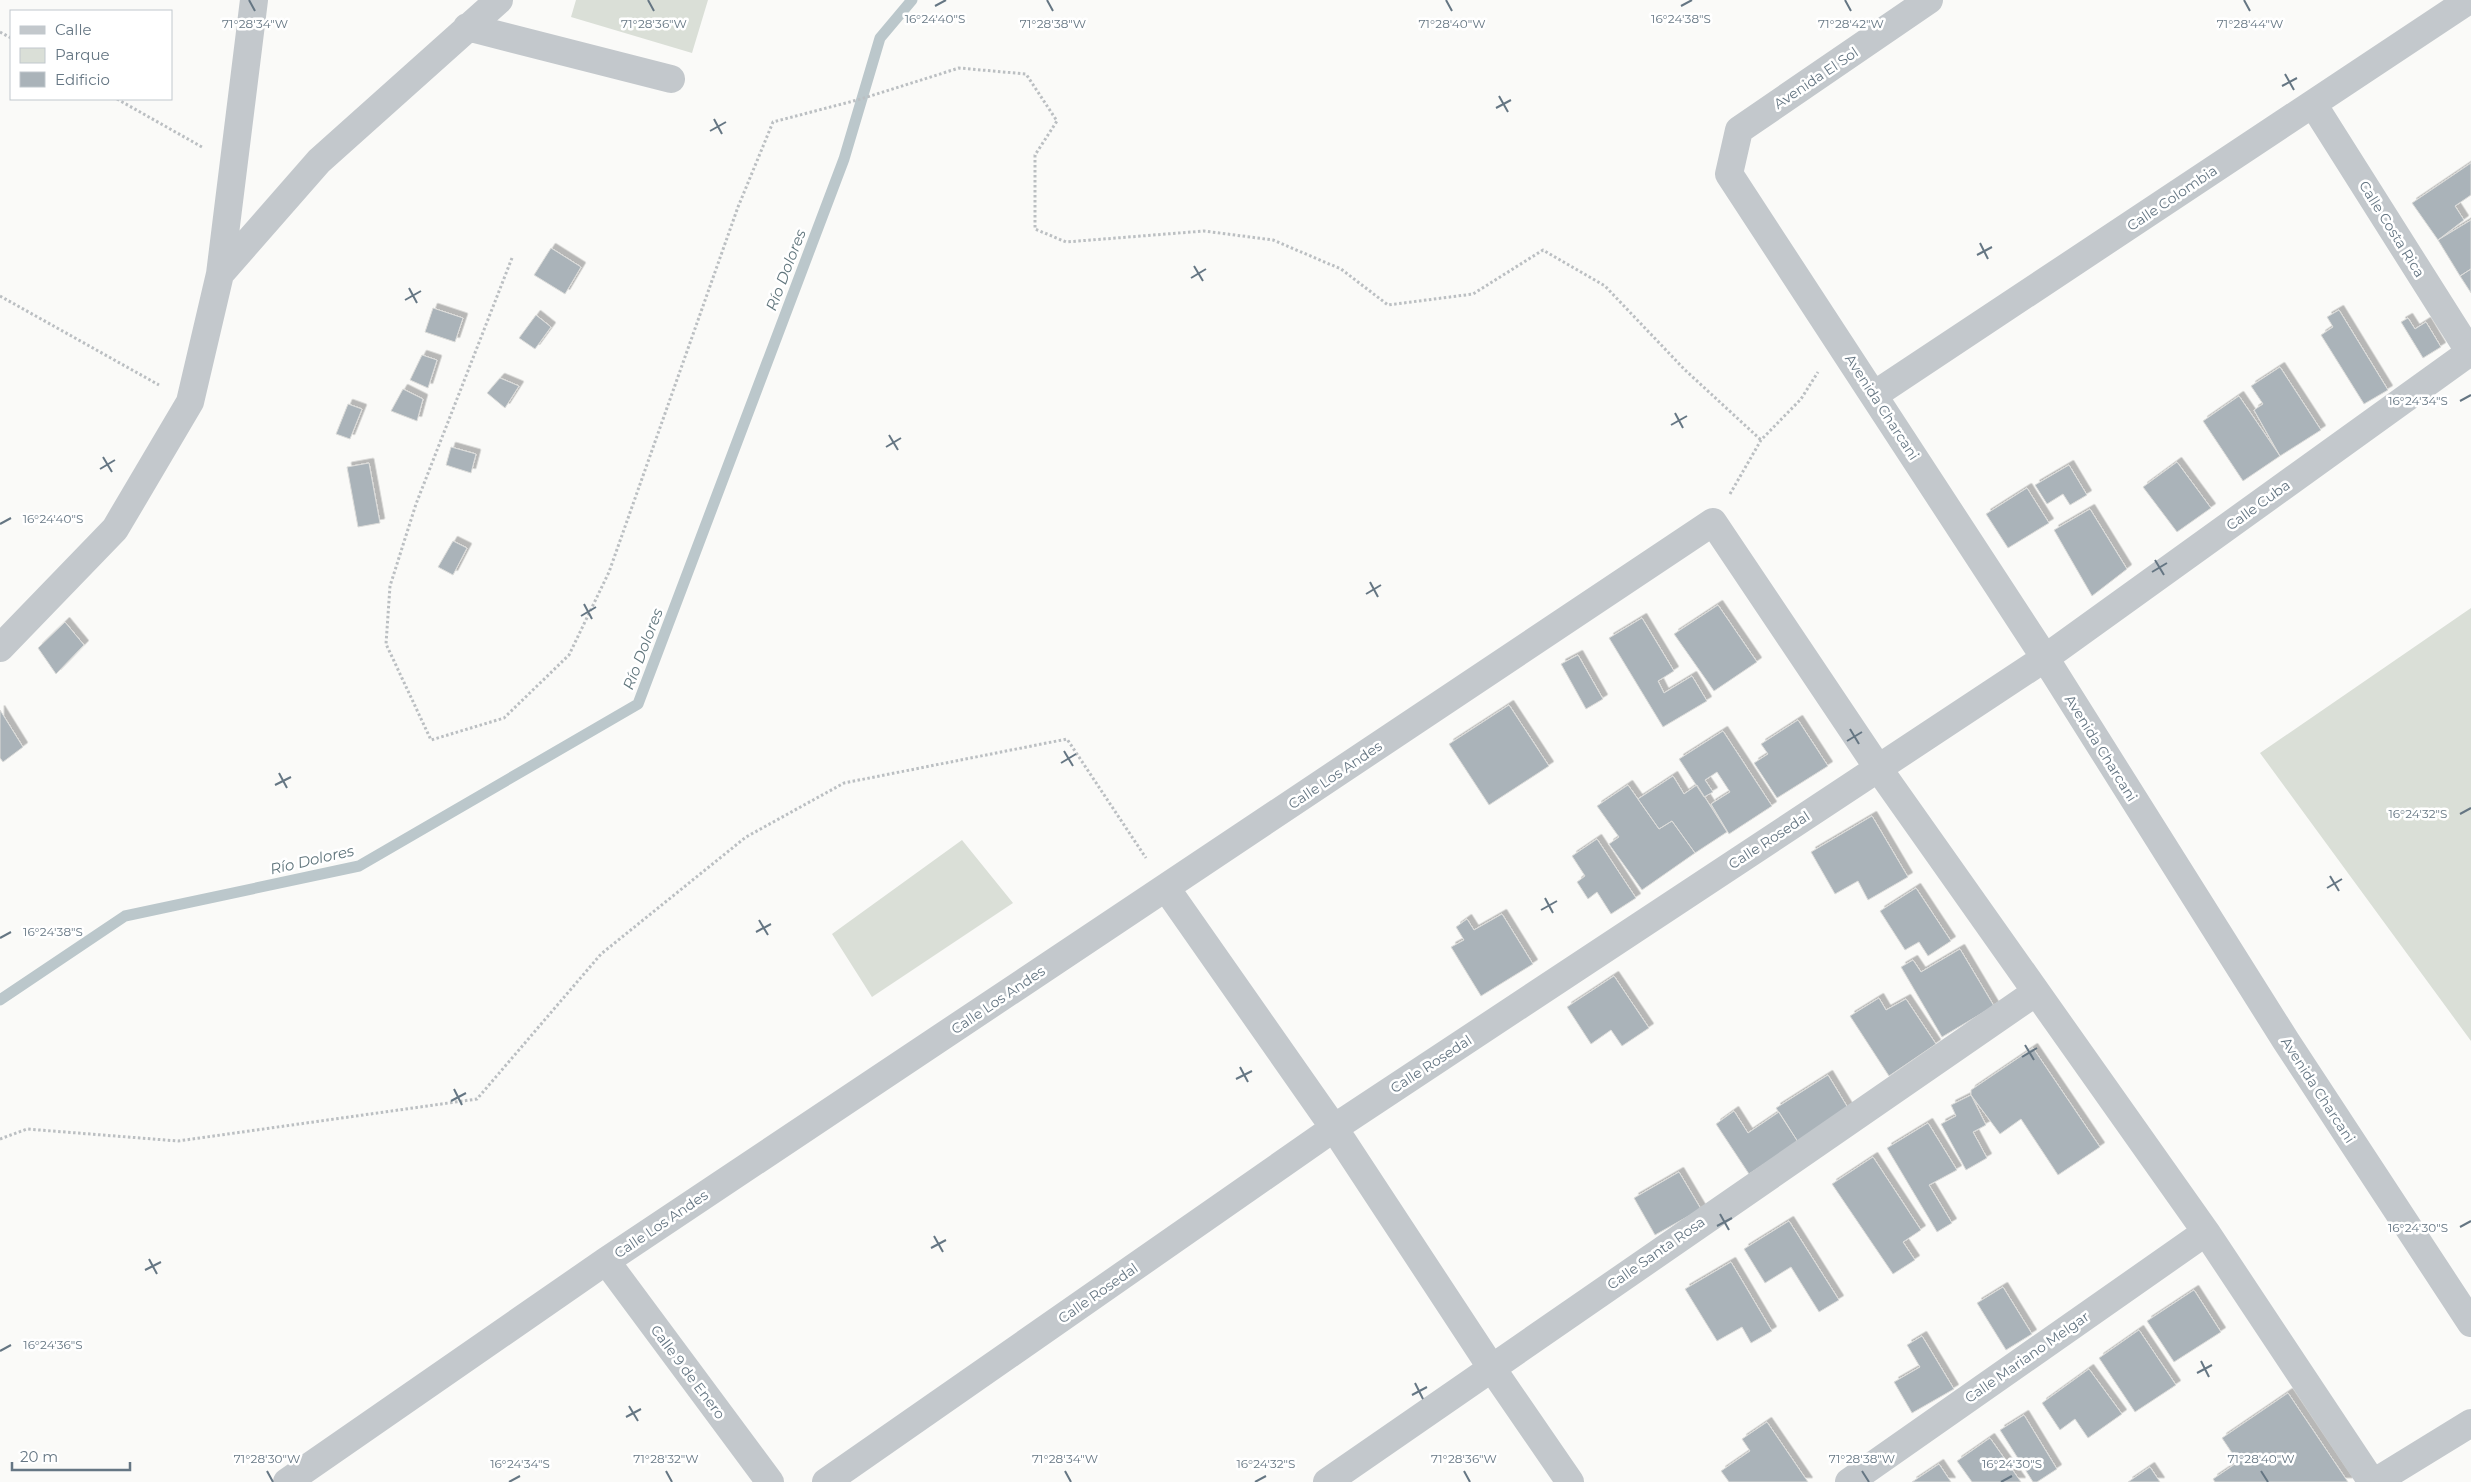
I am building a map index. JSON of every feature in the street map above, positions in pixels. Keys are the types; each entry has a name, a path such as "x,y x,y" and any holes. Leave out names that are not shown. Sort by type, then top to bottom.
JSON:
{"street":[{"path":"0,648 115,529 190,402 220,274 235,166 254,0"},
{"path":"220,274 319,161 499,0"},
{"name":"Avenida El Sol","path":"1729,174 1740,130 1929,0"},
{"name":"Calle Colombia","path":"1874,395 2469,0"},
{"path":"467,27 672,79"},
{"name":"Calle Costa Rica","path":"2313,104 2471,353"},
{"name":"Avenida Charcani","path":"1729,174 2045,658 2286,1041 2471,1323"},
{"name":"Calle Cuba","path":"2045,658 2471,353"},
{"path":"1713,522 1878,768 2206,1232 2374,1482 2471,1423"},
{"name":"Calle Los Andes","path":"287,1482 606,1261 1713,522"},
{"name":"Calle Rosedal","path":"826,1482 1334,1128 2045,658"},
{"path":"1166,888 1334,1128 1491,1368 1570,1482"},
{"name":"Calle Santa Rosa","path":"1327,1482 2036,992"},
{"name":"Calle Mariano Melgar","path":"1849,1482 2206,1232"},
{"name":"Calle 9 de Enero","path":"606,1261 770,1482"}],"path":[{"path":"512,258 416,504 390,586 386,644 431,740 504,718 569,655 609,572 738,207 773,122 861,99 959,68 1026,74 1057,121 1035,155 1035,229 1066,242 1204,231 1273,240 1341,268 1388,305 1473,294 1543,250 1605,286 1684,369 1761,440"},
{"path":"119,100 235,166"},
{"path":"0,296 190,402"},
{"path":"1713,522 1761,440 1801,399 1837,339"},
{"path":"0,1140 27,1129 178,1141 477,1099 601,954 746,837 844,782 1067,739 1166,888"}],"green space":[{"path":"576,0 708,0 692,53 571,17"},
{"path":"2471,608 2471,1041 2260,753"},
{"path":"962,840 1013,903 872,997 832,934"}],"building":[{"path":"2471,163 2471,195 2455,206 2464,220 2438,240 2412,203"},
{"path":"2471,220 2471,269 2460,276 2438,240"},
{"path":"551,248 581,267 565,294 534,275"},
{"path":"2471,269 2471,293 2460,276"},
{"path":"433,308 463,318 455,342 425,332"},
{"path":"2339,310 2388,390 2364,404 2321,335 2333,327 2327,317"},
{"path":"536,315 551,327 535,349 519,338"},
{"path":"2408,318 2415,329 2426,322 2441,347 2423,358 2401,322"},
{"path":"422,355 437,360 428,388 410,380"},
{"path":"2280,367 2321,430 2280,456 2254,410 2263,404 2251,386"},
{"path":"500,378 519,386 505,408 487,393"},
{"path":"403,389 423,399 417,421 391,411"},
{"path":"2239,396 2280,456 2243,481 2203,421"},
{"path":"348,404 362,409 350,439 336,434"},
{"path":"451,447 476,454 471,473 446,465"},
{"path":"2177,462 2211,508 2177,532 2143,487"},
{"path":"369,463 380,523 358,527 347,467"},
{"path":"2069,465 2087,495 2070,505 2063,494 2047,504 2035,485"},
{"path":"2027,488 2049,523 2008,548 1986,514"},
{"path":"2090,509 2127,569 2092,596 2054,530"},
{"path":"453,541 467,548 453,575 438,567"},
{"path":"1718,605 1757,662 1714,691 1674,634"},
{"path":"1642,618 1674,671 1658,681 1664,693 1692,676 1707,701 1663,727 1609,638"},
{"path":"65,622 84,645 56,674 38,648"},
{"path":"1578,655 1603,699 1586,709 1561,664"},
{"path":"1509,705 1549,766 1489,805 1449,744"},
{"path":"0,710 23,747 3,762 0,758"},
{"path":"1798,720 1828,766 1777,798 1754,763 1768,754 1761,744"},
{"path":"1723,731 1772,806 1729,834 1711,804 1730,792 1717,772 1705,780 1713,792 1704,797 1679,759"},
{"path":"1673,776 1684,794 1697,785 1727,832 1695,853 1672,821 1659,829 1638,799"},
{"path":"1628,785 1659,829 1672,821 1695,853 1642,890 1609,844 1619,837 1597,806"},
{"path":"1872,816 1908,877 1868,900 1858,881 1835,894 1811,852"},
{"path":"1597,839 1636,898 1611,914 1597,892 1588,899 1577,882 1585,876 1572,856"},
{"path":"1916,888 1951,941 1928,956 1919,942 1905,950 1880,911"},
{"path":"1502,914 1533,964 1481,996 1451,947 1464,940 1456,927 1467,919 1474,930"},
{"path":"1960,949 1994,1006 1942,1037 1901,967 1913,960 1921,972"},
{"path":"1614,976 1649,1028 1622,1046 1611,1030 1591,1044 1567,1007"},
{"path":"1879,998 1886,1010 1906,999 1936,1044 1889,1076 1850,1016"},
{"path":"2033,1048 2100,1147 2058,1175 2021,1119 2000,1134 1971,1095 1971,1090"},
{"path":"1828,1075 1848,1108 1798,1142 1776,1108"},
{"path":"1971,1095 1986,1125 1973,1132 1987,1158 1966,1170 1941,1124 1956,1116 1951,1105"},
{"path":"1734,1111 1748,1133 1779,1112 1798,1142 1749,1174 1716,1124"},
{"path":"1928,1123 1957,1170 1929,1185 1952,1223 1937,1232 1887,1148"},
{"path":"1873,1157 1921,1230 1903,1242 1915,1260 1893,1274 1832,1184"},
{"path":"1679,1172 1701,1209 1655,1235 1634,1198"},
{"path":"1789,1221 1839,1300 1819,1312 1791,1267 1765,1283 1744,1249"},
{"path":"1731,1262 1772,1331 1751,1343 1742,1327 1717,1341 1685,1289"},
{"path":"2003,1287 2032,1334 2006,1350 1977,1303"},
{"path":"2194,1290 2221,1332 2174,1362 2147,1321"},
{"path":"2139,1330 2176,1385 2135,1412 2099,1358"},
{"path":"1922,1336 1954,1389 1912,1413 1894,1382 1920,1367 1907,1345"},
{"path":"2089,1369 2122,1414 2088,1438 2075,1419 2060,1430 2042,1403"},
{"path":"2288,1393 2348,1482 2215,1482 2213,1479 2238,1462 2222,1438"},
{"path":"2024,1415 2057,1469 2037,1482 2033,1482 2000,1430"},
{"path":"1767,1422 1808,1482 1729,1482 1721,1471 1750,1451 1742,1439"},
{"path":"1990,1438 2021,1482 1972,1482 1957,1461"},
{"path":"1939,1464 1951,1482 1912,1482"},
{"path":"2150,1467 2160,1482 2128,1482"}],"waterway":[{"name":"Río Dolores","path":"0,1000 125,916 359,866 638,704 844,159 880,38 912,0"}]}
